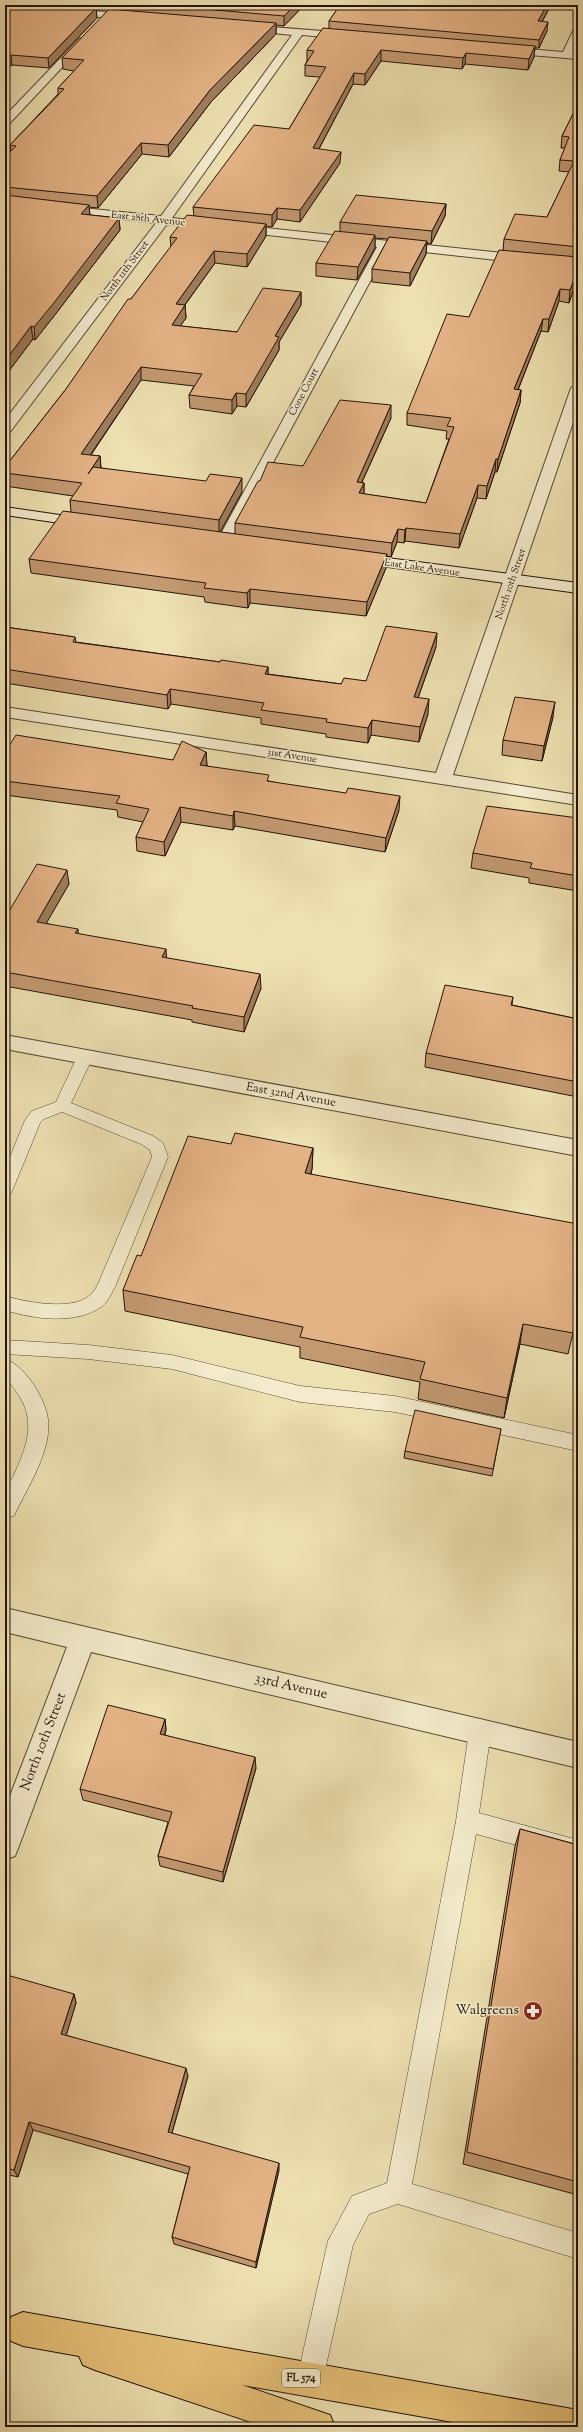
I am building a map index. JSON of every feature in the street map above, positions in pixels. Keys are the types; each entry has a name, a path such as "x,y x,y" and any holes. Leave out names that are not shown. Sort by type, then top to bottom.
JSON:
{"main road":[{"name":"FL 574","path":"14,2326 578,2427"},
{"name":"FL 574","path":"14,2326 318,2427"}],"street":[{"path":"104,5 107,15"},
{"path":"60,11 146,19"},
{"path":"5,122 107,15"},
{"path":"238,27 362,38"},
{"path":"567,55 578,31"},
{"name":"North 11th Street","path":"5,429 164,220 299,32"},
{"path":"496,49 578,56"},
{"path":"11,100 24,102"},
{"name":"East 28th Avenue","path":"5,203 578,265"},
{"name":"Cone Court","path":"224,541 384,244"},
{"name":"North 10th Street","path":"444,779 578,388"},
{"path":"5,511 99,524"},
{"path":"209,539 240,543"},
{"name":"East Lake Avenue","path":"341,557 578,588"},
{"name":"31st Avenue","path":"5,712 578,800"},
{"name":"East 32nd Avenue","path":"5,1042 578,1148"},
{"name":"33rd Avenue","path":"5,1620 578,1755"},
{"name":"North 10th Street","path":"6,1841 83,1638"}],"lane":[{"path":"62,1106 85,1057"},
{"path":"5,1189 33,1120 38,1115 62,1106 147,1140 157,1147 160,1157 106,1287 95,1302 77,1309 55,1311 26,1309 5,1303"},
{"path":"5,1347 88,1352 172,1362 300,1394 395,1404 578,1443"},
{"path":"5,1366 34,1398 40,1413 40,1426 36,1444 6,1510"},
{"path":"398,2192 467,1821 480,1732"},
{"path":"467,1821 578,1850"},
{"path":"310,2379 341,2241 361,2205 398,2192 578,2246"}],"building":[{"path":"5,5 54,5 96,8 48,58 11,55 5,60"},
{"path":"158,5 295,5 284,16"},
{"path":"340,5 547,5 538,21 548,22 539,40 329,21"},
{"path":"109,9 276,23 210,90 168,145 141,143 97,196 5,187 5,157 16,146 10,145 64,89 58,88 84,60 62,58"},
{"path":"323,28 535,46 529,59 466,53 463,58 381,50 365,74 354,73 313,148 341,152 300,210 277,208 272,215 193,207 254,125 289,129 326,67 305,65 314,51 307,50"},
{"path":"578,104 578,247 504,239 515,214 547,217 574,161 560,160 569,137 562,136"},
{"path":"5,195 89,205 81,214 119,218 53,304 34,327 31,326 5,361"},
{"path":"356,195 446,204 432,231 340,222"},
{"path":"187,215 266,224 247,254 214,251 176,304 185,305 172,325 237,332 263,288 301,292 275,336 279,337 246,394 236,393 232,400 189,395 202,374 141,367 81,454 100,456 88,474 93,467 206,481 210,474 242,478 219,520 70,500 82,483 5,473 5,467 66,389 128,299 131,299 177,238 170,237"},
{"path":"335,231 375,235 358,267 316,263"},
{"path":"389,237 427,241 410,273 372,269"},
{"path":"499,250 578,257 578,269 570,290 560,289 549,319 543,319 514,389 521,390 498,459 496,459 487,486 478,485 460,534 406,528 405,530 398,529 392,543 235,523 258,481 260,481 268,462 303,466 340,400 391,405 357,482 364,483 359,493 426,503 454,427 447,426 451,418 407,413 447,314 469,317"},
{"path":"63,511 387,554 367,602 250,589 247,593 204,588 206,583 29,559"},
{"path":"386,626 437,633 414,697 429,699 420,727 372,720 368,728 326,722 327,719 261,710 264,703 170,689 167,695 5,669 5,627 75,637 73,642 268,667 265,674 341,684 344,678 366,681"},
{"path":"515,697 555,702 544,746 503,740"},
{"path":"16,735 173,760 182,741 206,752 200,765 269,775 267,781 346,793 348,788 400,796 386,838 234,811 233,816 180,807 164,842 136,837 149,809 116,803 120,796 5,781 5,752"},
{"path":"487,806 578,818 578,876 530,868 532,863 473,853"},
{"path":"37,864 67,870 37,922 78,929 75,933 166,949 162,957 260,974 244,1017 192,1008 193,1006 5,972 5,913 8,913"},
{"path":"445,985 513,997 511,1005 578,1019 578,1082 426,1053"},
{"path":"235,1133 313,1148 305,1173 578,1224 578,1304 573,1333 523,1324 507,1398 420,1379 425,1362 300,1337 303,1327 123,1290 137,1255 141,1256 188,1136 231,1144"},
{"path":"415,1410 501,1429 493,1469 405,1451"},
{"path":"108,1705 165,1719 160,1734 255,1757 223,1872 158,1856 172,1812 80,1789"},
{"name":"Walgreens","path":"520,1829 578,1845 578,2182 467,2152"},
{"path":"7,1975 74,1994 61,2034 186,2068 168,2132 279,2163 256,2262 172,2237 190,2167 29,2122 14,2170 5,2168 5,1980"}],"place":[{"name":"Walgreens","path":"533,2011"}]}
